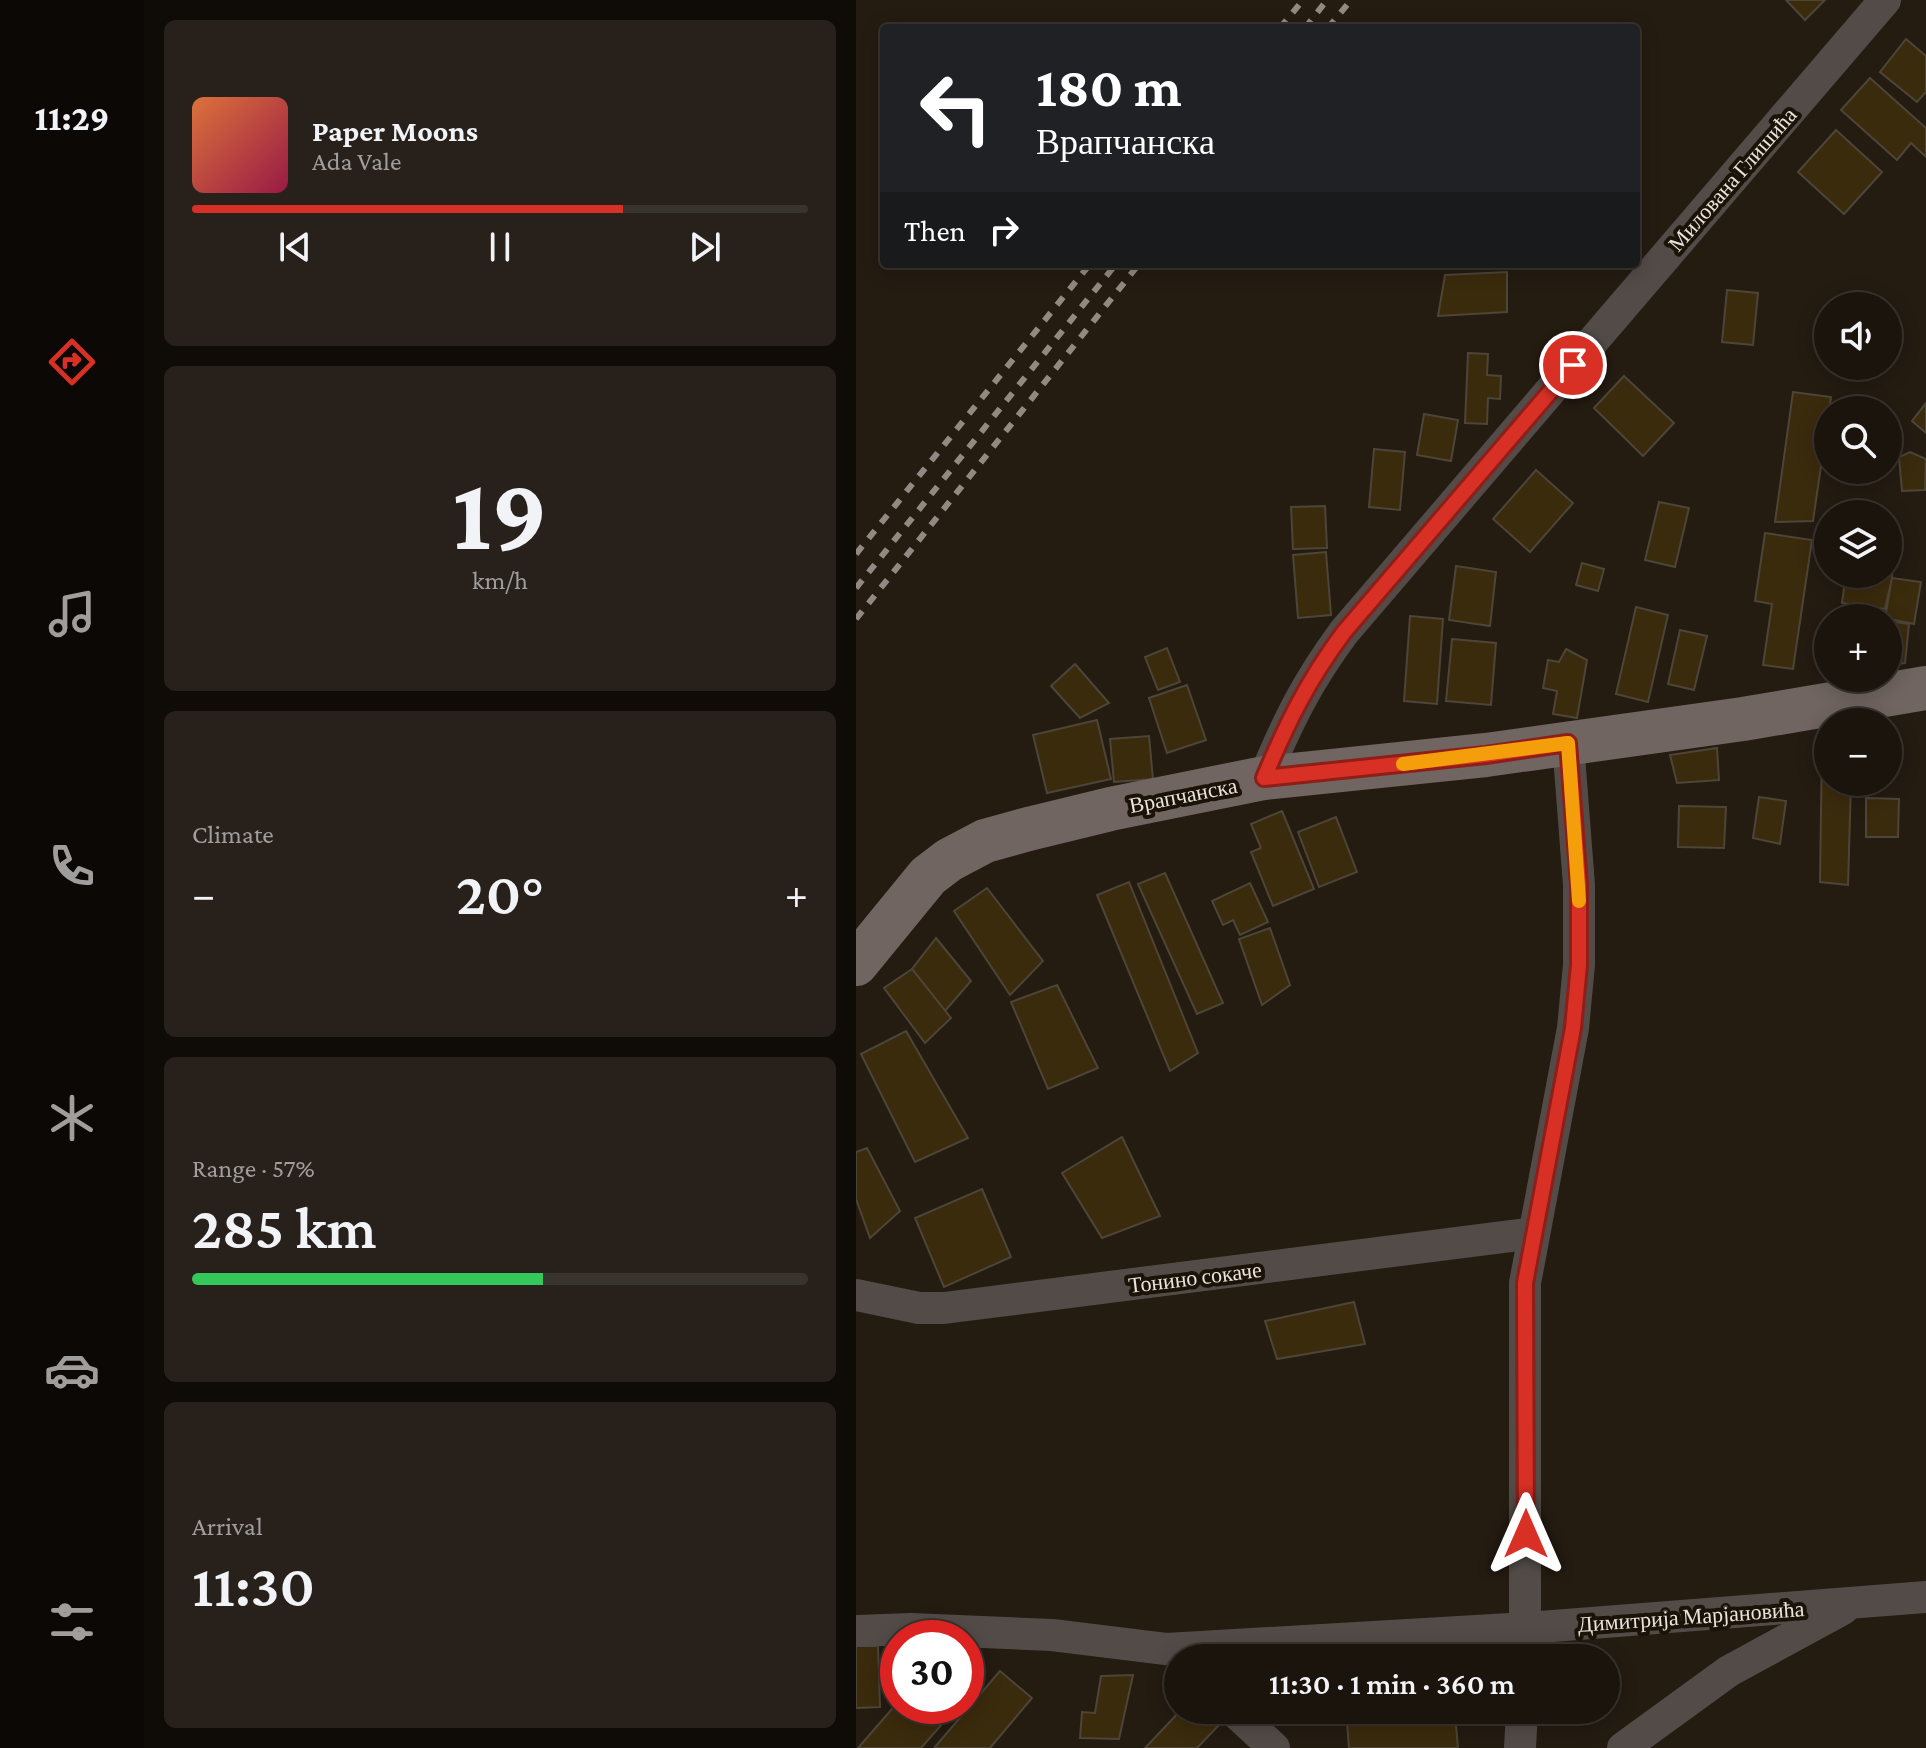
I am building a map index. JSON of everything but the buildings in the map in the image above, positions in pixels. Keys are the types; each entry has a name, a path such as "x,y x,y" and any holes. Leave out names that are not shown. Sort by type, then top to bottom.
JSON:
{"main road":[{"name":"Врапчанска","path":"856,964 928,876 949,860 985,841 1110,809 1264,778 1486,755 1743,719 1926,688"}],"street":[{"name":"Милована Глишића","path":"1264,778 1287,722 1318,667 1344,632 1885,0"},
{"path":"1526,1643 1525,1283 1573,1028 1578,976 1579,885 1568,743"},
{"name":"Тонино сокаче","path":"856,1295 919,1308 944,1308 1534,1233"},
{"name":"Димитрија Марјановића","path":"1494,1644 1526,1643 1926,1597"},
{"name":"Димитрија Марјановића","path":"1623,1748 1729,1671 1855,1603"},
{"name":"Димитрија Марјановића","path":"856,1631 911,1629 1052,1635 1164,1653"},
{"path":"1248,1724 1274,1748"},
{"path":"1520,1748 1521,1724"}],"railway":[{"path":"1283,24 1303,0"},
{"path":"1308,24 1327,0"},
{"path":"1331,24 1351,0"},
{"path":"856,554 1087,268"},
{"path":"856,588 1113,268"},
{"path":"856,619 1136,268"}],"slow traffic":[{"path":"1403,764 1568,743 1579,901"}],"route":[{"path":"1526,1534 1525,1283 1573,1028 1579,965 1579,885 1568,743 1486,755 1264,778 1287,722 1318,667 1344,632 1573,365"}]}
